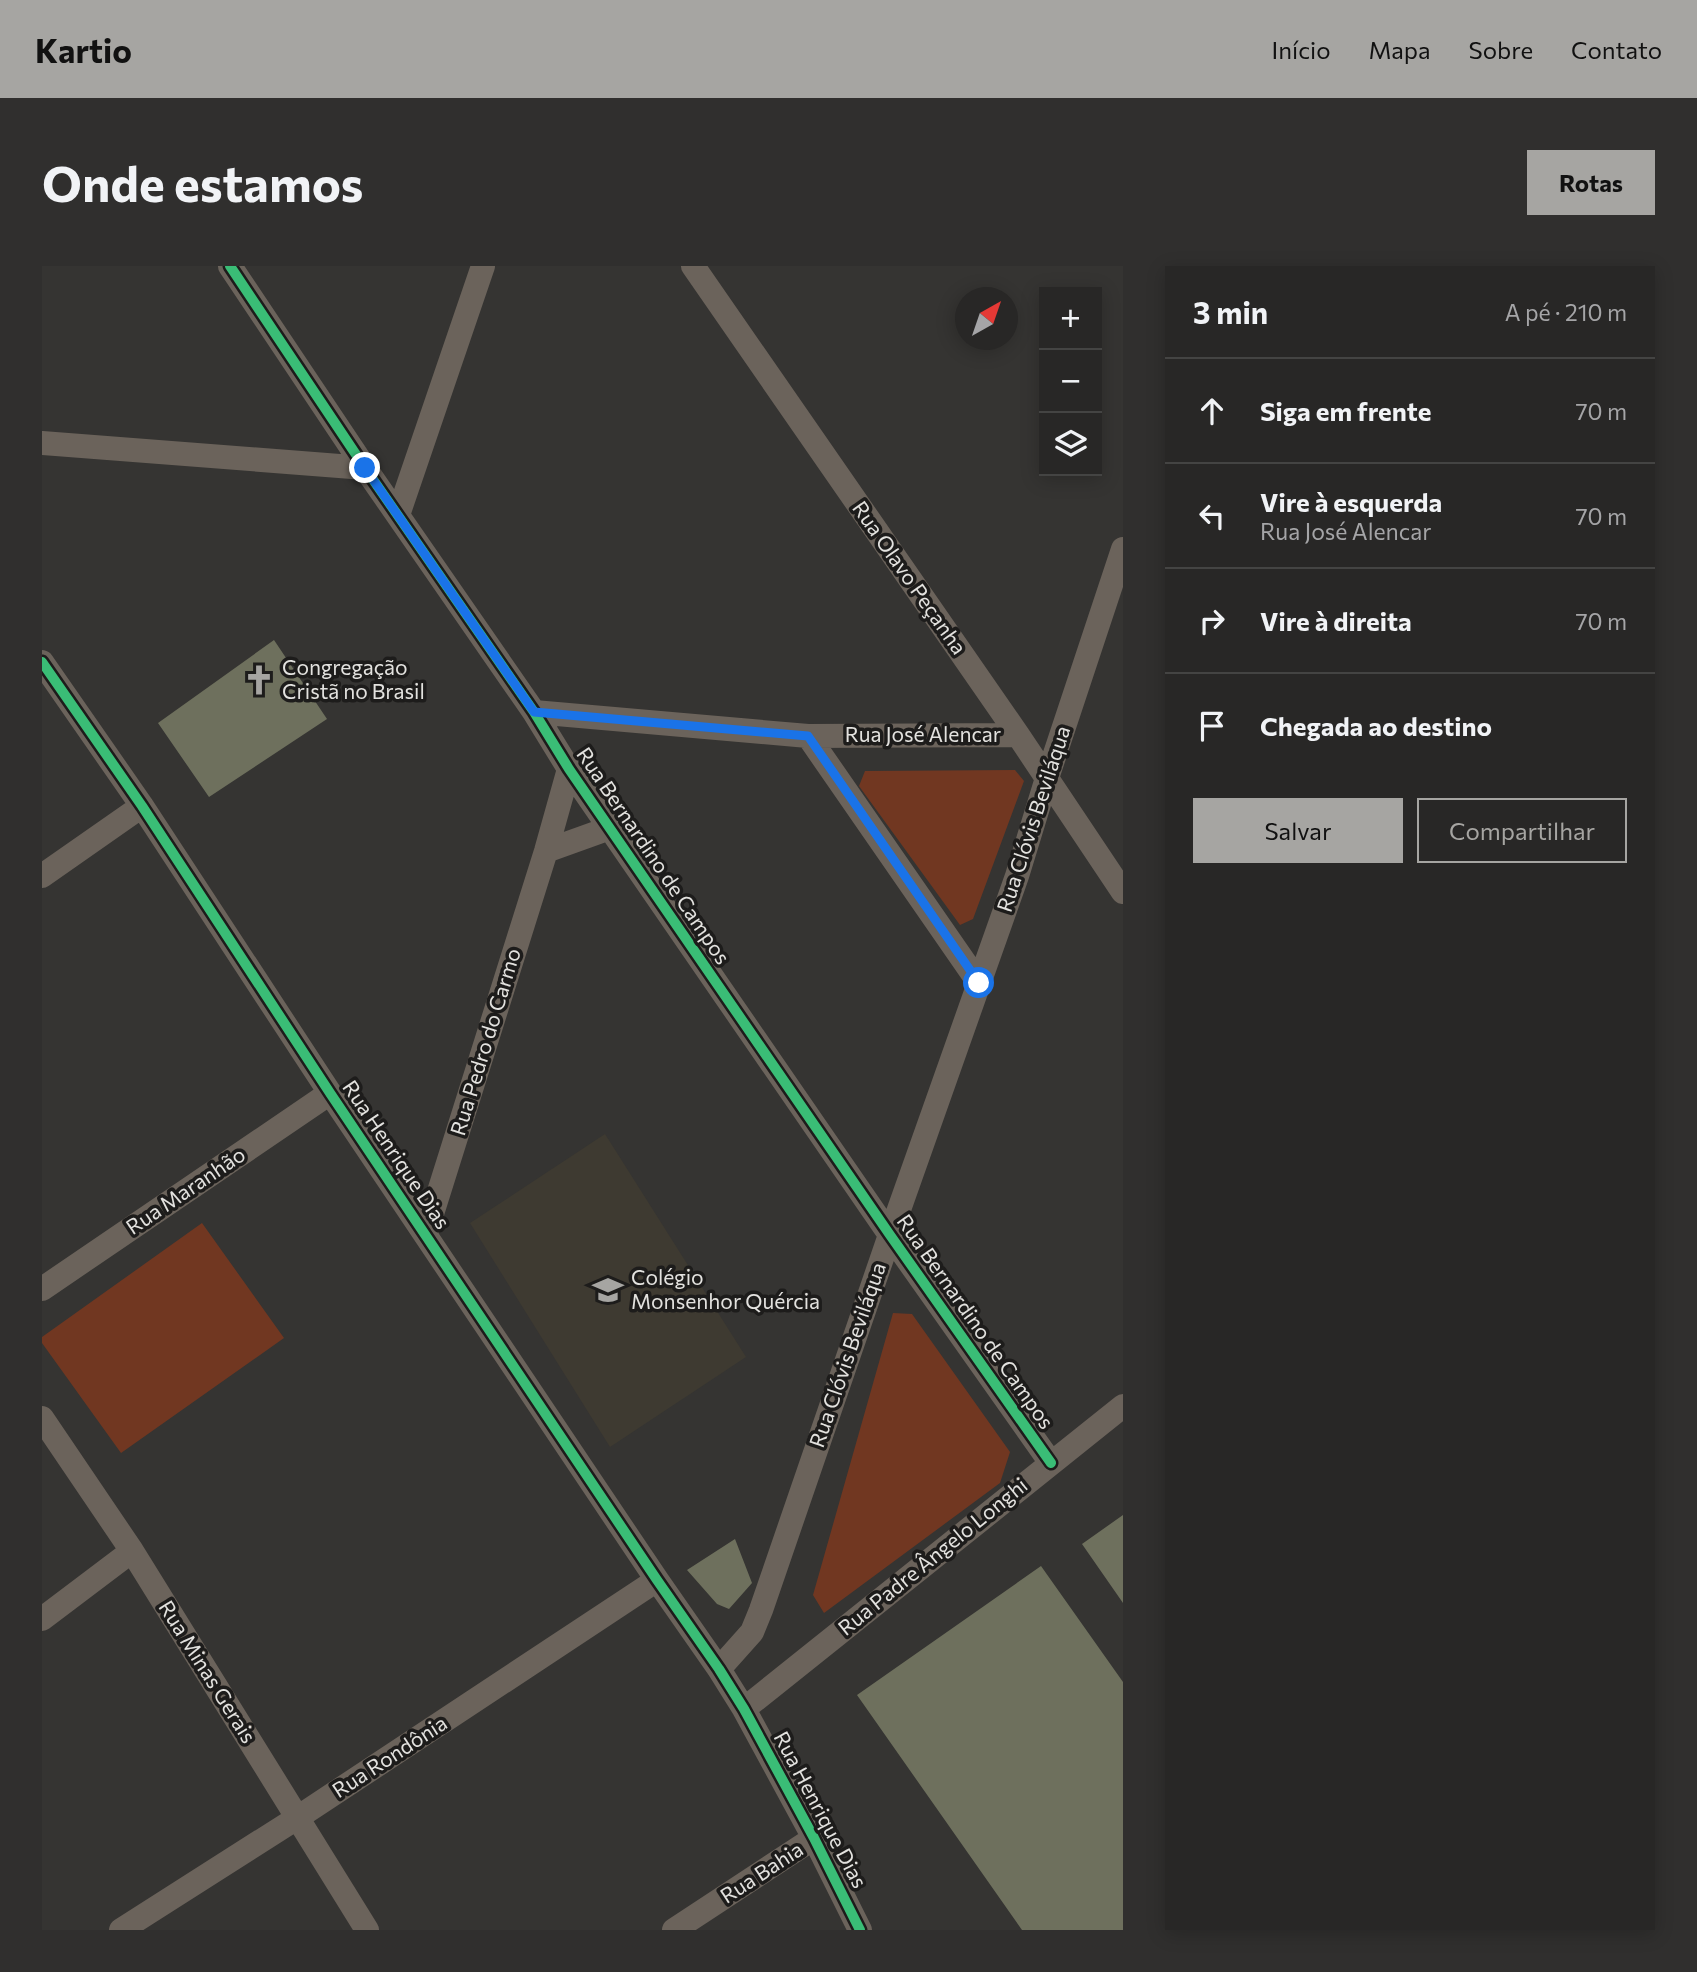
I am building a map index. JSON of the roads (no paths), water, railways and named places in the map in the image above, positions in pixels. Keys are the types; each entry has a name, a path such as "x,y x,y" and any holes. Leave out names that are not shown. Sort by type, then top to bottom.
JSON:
{"street":[{"name":"Rua Bernardino de Campos","path":"230,266 365,468 534,712 569,769 890,1235 1051,1463"},
{"name":"Rua Olavo Peçanha","path":"693,266 1018,735 1123,892"},
{"path":"398,515 480,268"},
{"path":"42,443 365,468"},
{"name":"Rua Clóvis Beviláqua","path":"719,1669 752,1632 761,1610 1017,876 1046,778 1123,549"},
{"name":"Rua Henrique Dias","path":"42,662 142,806 330,1093 719,1669"},
{"name":"Rua José Alencar","path":"534,712 808,736 1018,735"},
{"path":"808,736 979,983"},
{"name":"Rua Pedro do Carmo","path":"426,1233 546,851 569,769"},
{"path":"42,876 142,806"},
{"path":"546,851 610,828"},
{"name":"Rua Maranhão","path":"42,1289 330,1093"},
{"name":"Rua Padre Ângelo Longhi","path":"744,1709 1123,1406"},
{"name":"Rua Minas Gerais","path":"42,1418 132,1551 367,1930"},
{"path":"42,1619 132,1551"},
{"name":"Rua Rondônia","path":"121,1930 297,1818 657,1580"},
{"path":"719,1669 744,1709"},
{"name":"Rua Henrique Dias","path":"744,1709 860,1930"},
{"name":"Rua Bahia","path":"674,1930 814,1838"}],"place":[{"name":"Congregação Cristã no Brasil","path":"259,680"},
{"name":"Colégio Monsenhor Quércia","path":"608,1290"}]}
